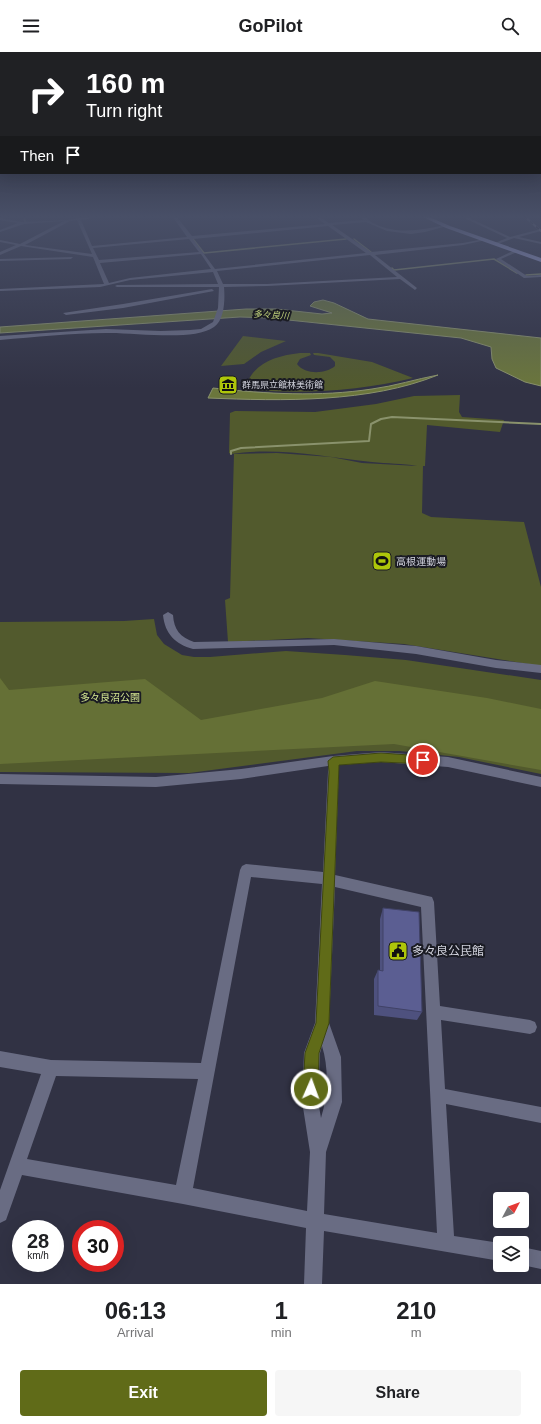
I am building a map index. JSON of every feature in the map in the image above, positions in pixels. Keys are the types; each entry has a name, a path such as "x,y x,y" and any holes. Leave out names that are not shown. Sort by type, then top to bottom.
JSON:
{"street":[{"path":"102,273 106,284"},
{"path":"100,286 125,280 182,273"},
{"path":"0,338 105,331 190,332 208,328 217,321 219,310 221,286 215,273"},
{"path":"395,273 415,289"},
{"path":"521,273 526,277 541,276"},
{"path":"0,290 100,286 267,285 401,278"},
{"path":"66,313 134,304 205,292 221,286"},
{"path":"168,615 171,632 177,638 193,646 334,642 416,650 496,664 541,669"},
{"path":"0,779 156,782 234,775 333,761 381,757 448,762 541,782"},
{"path":"313,1284 314,1221 318,1152 310,1101 311,1067 312,1053 322,1023 334,772 333,761"},
{"path":"183,1195 246,870 328,879 428,902 446,1243"},
{"path":"434,1012 530,1027"},
{"path":"318,1152 334,1102 333,1057 322,1023"},
{"path":"0,1059 51,1068 208,1071"},
{"path":"0,1214 51,1068"},
{"path":"438,1095 541,1116"},
{"path":"17,1166 183,1195 314,1221 493,1251"},
{"path":"529,1257 541,1260"}],"green space":[{"path":"243,336 286,341 261,352 244,364 221,366"},
{"path":"310,353 311,355 300,359 297,364 301,368 310,372 326,371 335,366 335,362 330,357 314,355 313,353 318,353 372,362 413,378 372,386 330,391 288,392 245,389 248,380 253,373 266,362 282,356"},
{"name":"高根運動場","path":"460,395 459,412 462,417 504,420 500,432 427,425 425,466 423,466 422,513 431,517 524,522 541,587 541,666 404,644 308,638 228,642 225,600 230,598 234,454 277,453 331,457 362,463 417,466 378,463 319,455 283,452 248,452 231,454 229,453 230,413 235,411 315,412 376,404 414,396"},
{"name":"多々良沼公園","path":"154,619 157,635 164,644 182,655 194,657 286,651 406,660 541,680 541,774 459,757 400,751 357,751 189,773 0,772 0,622 124,621"},
{"path":"0,678 9,690 145,679 201,720 322,698 375,681 487,698 541,709 541,770 394,744 0,764"}],"water":[{"name":"多々良川","path":"323,300 334,303 368,319 541,338 541,386 525,382 496,368 492,359 491,347 461,338 269,318 240,317 0,333 0,327 246,309 276,309 322,314 332,313 310,306 314,302"},
{"path":"438,375 383,391 325,398 265,400 208,398 213,388 293,394 352,392 381,388"}],"building":[{"name":"多々良公民館","path":"383,908 419,912 422,1012 378,1006 378,970 383,971"}],"waterway":[{"path":"526,275 541,274"},
{"path":"231,454 231,451 241,448 369,441 371,424 381,419 392,417 541,424"}],"place":[{"name":"群馬県立館林美術館","path":"228,385"},
{"name":"高根運動場","path":"382,561"},
{"name":"多々良公民館","path":"398,951"}],"route":[{"path":"311,1089 312,1053 322,1023 334,772 333,761 381,757 423,760"}]}
